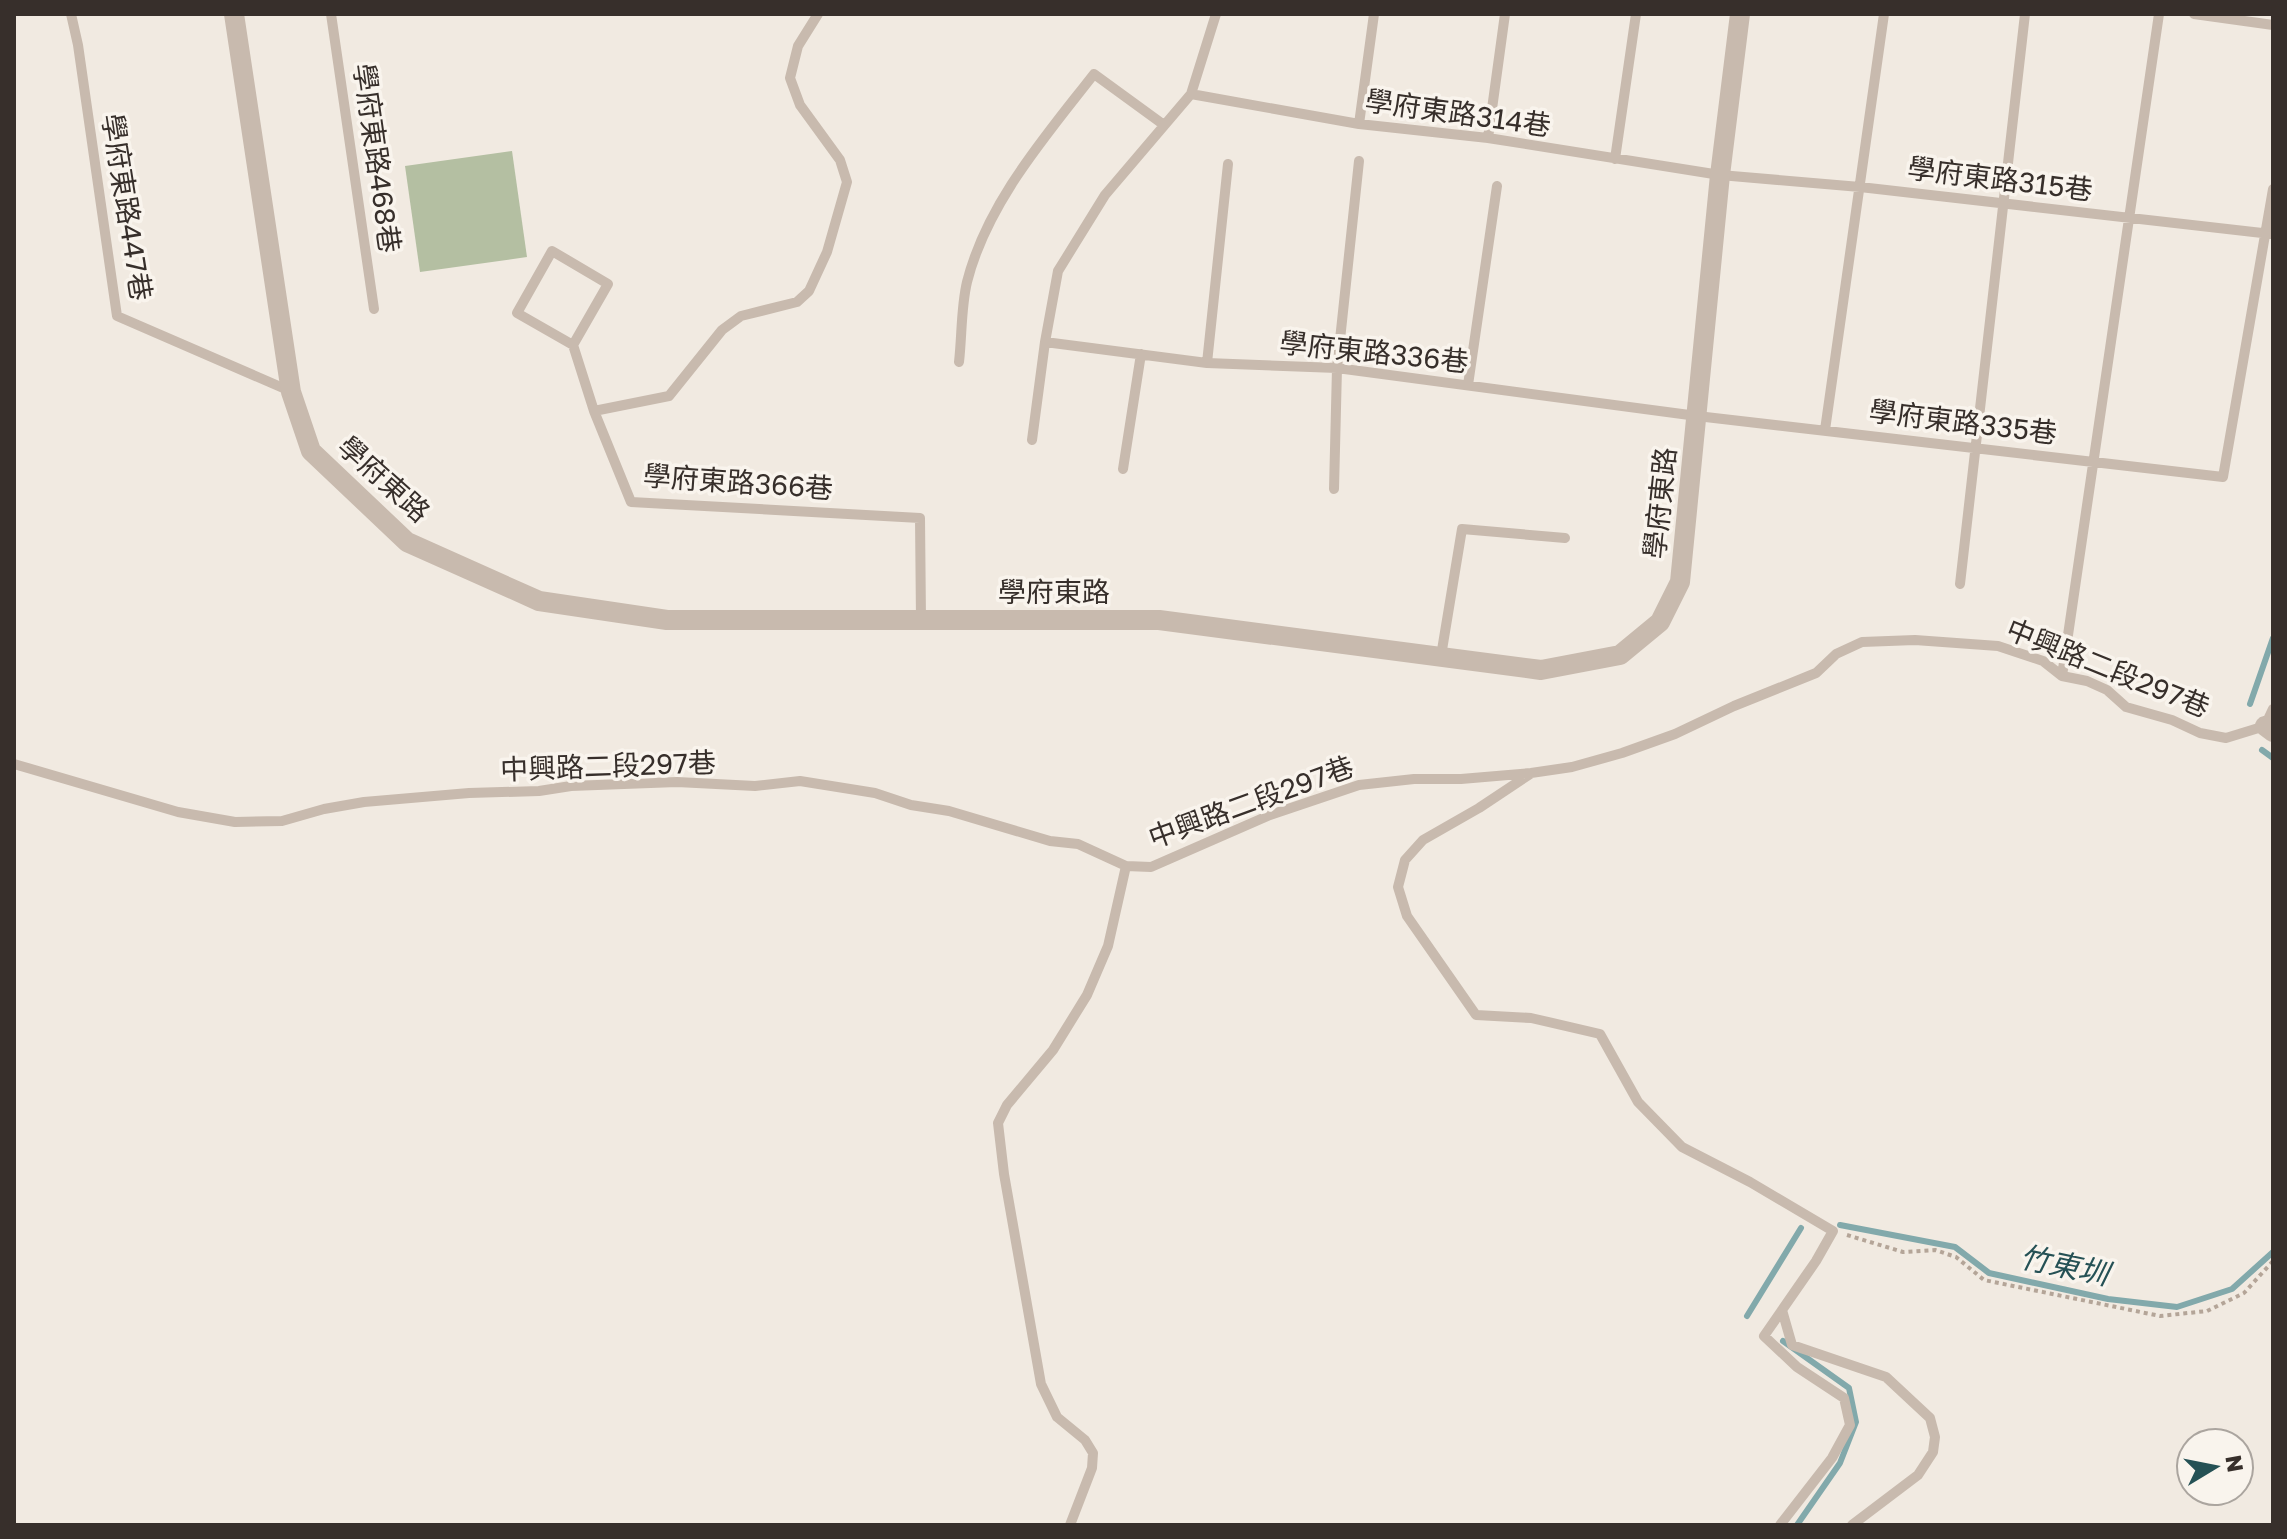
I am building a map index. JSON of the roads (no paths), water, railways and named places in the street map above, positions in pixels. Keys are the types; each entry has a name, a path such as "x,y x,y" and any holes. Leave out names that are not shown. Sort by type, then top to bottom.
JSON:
{"street":[{"name":"學府東路","path":"236,15 291,392 311,451 407,542 539,601 667,620 1159,620 1541,670 1620,655 1660,622 1680,582 1720,175 1740,14"}],"lane":[{"name":"學府東路447巷","path":"71,14 117,316 291,392"},
{"name":"學府東路468巷","path":"331,14 374,309"},
{"path":"573,345 608,284 552,251 517,313 573,345 594,411 669,396 731,323 741,316 797,302 809,291 827,252 847,182 840,160 800,105 790,78 798,46 818,14"},
{"path":"1032,440 1058,271 1105,195 1191,94 1216,14"},
{"path":"1359,124 1374,14"},
{"path":"1488,138 1505,14"},
{"path":"1615,159 1636,14"},
{"path":"1825,430 1884,14"},
{"path":"1960,584 2025,14"},
{"path":"2062,676 2159,14"},
{"path":"2194,14 2273,25"},
{"path":"959,362 967,283 991,219 1040,143 1094,74 1164,125"},
{"name":"學府東路314巷","path":"1191,94 1359,124 1488,138 1720,175"},
{"path":"1334,489 1337,368 1359,161"},
{"path":"1207,363 1228,164"},
{"name":"學府東路315巷","path":"1720,175 1860,187 2270,234"},
{"path":"1468,385 1497,186"},
{"path":"2270,234 2273,189"},
{"name":"學府東路335巷","path":"1697,416 2223,477 2270,234"},
{"name":"學府東路336巷","path":"1045,342 1207,363 1337,368 1697,416"},
{"path":"1123,469 1141,354"},
{"name":"學府東路366巷","path":"594,411 631,502 920,518 921,620"},
{"path":"1441,656 1462,529 1565,538"},
{"name":"中興路二段297巷","path":"14,764 178,812 235,822 282,821 364,802 469,793 677,782 755,786 800,781 875,793 911,805 949,811 1050,841 1078,844 1126,866 1151,867 1270,815 1359,785 1531,773 1572,767 1622,753 1675,734 1816,673 1836,654 1862,642 1915,640 1998,646 2043,661 2062,676 2087,681 2107,690 2126,707 2172,720 2200,733 2226,738 2270,722"},
{"path":"1531,773 1423,840 1405,860 1398,887 1407,916 1476,1015 1531,1018 1600,1034 1638,1102 1682,1147 1750,1182 1833,1231 1764,1336 1797,1367 1844,1398 1850,1425 1832,1458 1780,1525"},
{"path":"1070,1525 1092,1468 1093,1453 1085,1440 1057,1417 1041,1384 998,1123 1007,1105 1053,1050 1087,995 1108,946 1126,866"},
{"path":"1782,1310 1792,1345 1886,1377 1930,1418 1935,1437 1933,1452 1918,1475 1852,1525"}],"waterway":[{"name":"竹東圳","path":"2250,704 2273,638"},
{"name":"竹東圳","path":"2262,750 2273,758"},
{"name":"竹東圳","path":"1840,1225 1955,1247 1989,1273 2108,1299 2177,1307 2232,1289 2273,1252"},
{"name":"竹東圳","path":"1747,1316 1801,1228"},
{"name":"竹東圳","path":"1783,1341 1849,1388 1856,1422 1840,1463 1797,1525"}]}
